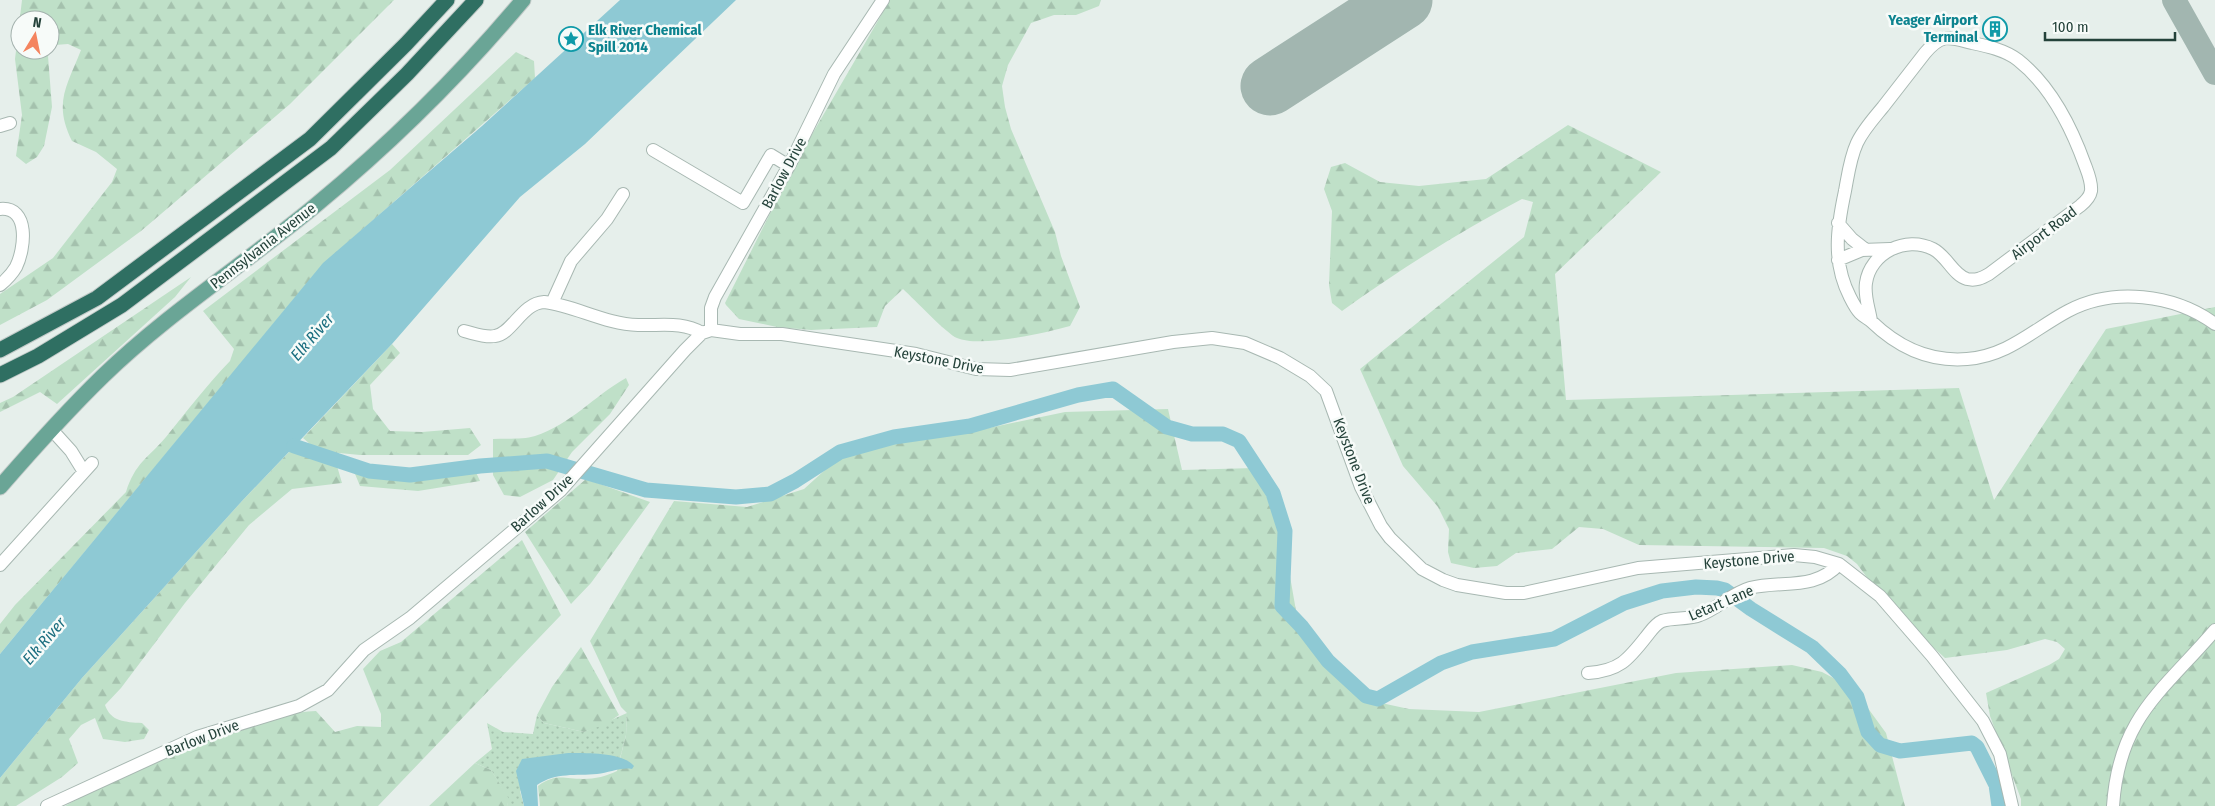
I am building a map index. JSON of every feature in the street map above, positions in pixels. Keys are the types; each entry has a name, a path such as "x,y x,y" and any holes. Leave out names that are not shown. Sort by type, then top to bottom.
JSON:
{"highway":[{"path":"0,350 97,298 310,139 406,44 446,0"},
{"path":"0,376 38,356 122,305 331,148 413,68 476,0"}],"main road":[{"name":"Pennsylvania Avenue","path":"0,487 5,475 104,376 139,345 317,204 401,128 460,70 522,0"}],"street":[{"name":"Barlow Drive","path":"47,806 197,737 299,706 321,695 334,684 364,650 410,618 566,484 706,331 712,304 789,166 834,74 883,0"},
{"name":"Airport Road","path":"1838,260 1854,252 1866,250 1890,249 1906,245 1927,246 1942,256 1963,277 1977,280 1989,274 2088,198 2091,189 2090,178 2062,112 2049,94 2015,58 1990,48 1950,38 1941,38 1933,43 1860,136 1851,160 1838,224 1838,260 1843,282 1860,314 1871,321 1886,336 1908,349 1932,357 1956,360 1979,358 2000,352 2027,338 2068,311 2096,300 2113,297 2149,298 2165,301 2193,312 2215,324"},
{"path":"653,150 743,203 771,155 789,166"},
{"path":"464,331 495,336 500,335 533,304 538,302 552,303 571,261 607,219 623,194"},
{"path":"0,209 13,210 20,218 24,229 16,267 0,285"},
{"path":"1838,224 1866,250"},
{"path":"1871,321 1865,296 1866,282 1876,260 1890,249"},
{"name":"Keystone Drive","path":"552,303 619,323 688,326 706,331 740,334 772,333 798,336 916,354 986,370 1010,370 1190,339 1223,338 1245,343 1293,365 1322,386 1332,404 1361,487 1381,526 1416,564 1436,577 1457,585 1515,593 1548,589 1638,568 1794,555 1815,557 1839,564 1880,596 1932,656 1983,721 2000,754 2012,806"},
{"path":"0,565 88,468 52,430"},
{"name":"Letart Lane","path":"1588,673 1610,669 1622,664 1658,623 1700,615 1741,592 1758,587 1810,582 1826,576 1839,564"},
{"path":"2113,806 2120,758 2141,715 2163,686 2215,630"}],"green space":[{"path":"22,0 394,0 290,104 141,231 47,300 0,325 0,294 53,258 112,182 117,169 96,152 72,141 66,128 63,116 64,95 81,50 68,44 60,45 60,10 21,10"},
{"path":"890,0 1101,0 1099,6 1076,15 1054,15 1031,23 1008,65 1002,86 1011,129 1055,232 1061,256 1080,307 1070,326 1013,338 967,341 952,335 903,289 885,306 877,327 811,330 777,327 739,319 726,305 725,303 796,162"},
{"path":"516,52 534,61 535,78 323,264 0,654 0,624 15,605 126,492 138,467 230,361 234,349 203,311 390,170"},
{"path":"15,60 48,60 52,107 44,146 37,157 26,164 16,156 22,115"},
{"path":"1568,125 1661,172 1555,274 1566,400 1959,388 1994,500 2106,329 2215,307 2215,806 2021,806 2021,799 1990,716 1986,693 2049,665 2059,659 2065,649 2057,642 2045,639 2007,650 1945,658 1889,607 1857,564 1847,556 1824,548 1639,545 1603,529 1579,527 1552,549 1516,553 1497,566 1474,568 1451,563 1448,552 1449,529 1438,507 1403,466 1360,369 1524,237 1533,202 1522,199 1452,238 1407,266 1342,311 1332,303 1329,285 1332,211 1324,189 1331,167 1345,163 1380,182 1419,186 1486,179"},
{"path":"191,277 175,297 57,404 40,392 0,412 0,403 13,397"},
{"path":"392,344 400,353 370,385 373,409 390,431 422,432 470,428 481,445 468,455 360,455 318,451 303,438"},
{"path":"626,378 629,385 610,414 572,452 553,480 520,497 504,495 493,475 493,439 525,438 548,431 571,418"},
{"path":"1168,409 1182,470 1254,468 1284,514 1287,559 1299,628 1326,661 1372,701 1409,709 1479,712 1676,673 1792,665 1822,672 1854,689 1886,733 1905,806 540,806 538,786 550,779 596,778 617,771 626,735 627,713 621,707 590,641 674,501 747,507 804,489 836,460 881,443 979,430 1065,412"},
{"path":"291,450 337,466 342,483 292,489 249,525 185,603 121,688 105,705 111,715 119,720 142,723 149,730 144,739 125,742 103,739 95,718 81,725 69,739 78,763 62,777 16,806 0,806 0,778 82,678 242,501"},
{"path":"474,468 480,481 418,491 360,486 353,469 397,479 432,477"},
{"path":"586,479 650,502 591,583 571,604 525,532"},
{"path":"522,540 561,615 378,806 65,806 88,793 198,743 236,728 275,717 316,711 335,732 357,726 381,727 381,714 363,669 380,651 401,642"},
{"path":"581,647 619,715 606,724 584,732 544,723 537,715 552,687"},
{"path":"627,713 626,735 620,758 568,753 520,791 524,806 507,806 508,799 491,770 475,763 492,749 487,723 503,732 533,734 537,715 544,723 584,732"},
{"path":"475,763 491,770 509,799 507,806 429,806"}],"water":[{"name":"Elk River","path":"620,0 736,0 585,144 520,197 392,344 242,501 82,678 0,778 0,654 323,263 482,126"},
{"path":"568,753 594,753 613,756 629,761 634,766 632,769 551,778 537,785 538,806 524,806 516,771 522,759"}],"waterway":[{"path":"294,446 369,471 410,475 480,466 547,461 646,490 736,497 770,494 795,481 840,452 894,437 970,426 1078,395 1113,389 1167,427 1192,434 1223,434 1239,441 1273,493 1285,531 1282,606 1302,627 1328,661 1366,696 1378,699 1441,663 1472,652 1554,639 1624,603 1662,591 1696,587 1717,588 1725,590 1751,609 1812,647 1840,674 1857,697 1868,732 1880,745 1900,751 1972,743 1977,747 1996,785 1999,806"}],"taxiway":[{"path":"2174,0 2215,73"}],"runway":[{"path":"1270,86 1403,0"}],"place":[{"name":"Yeager Airport Terminal","path":"1995,29"},
{"name":"Elk River Chemical Spill 2014","path":"571,39"}]}
